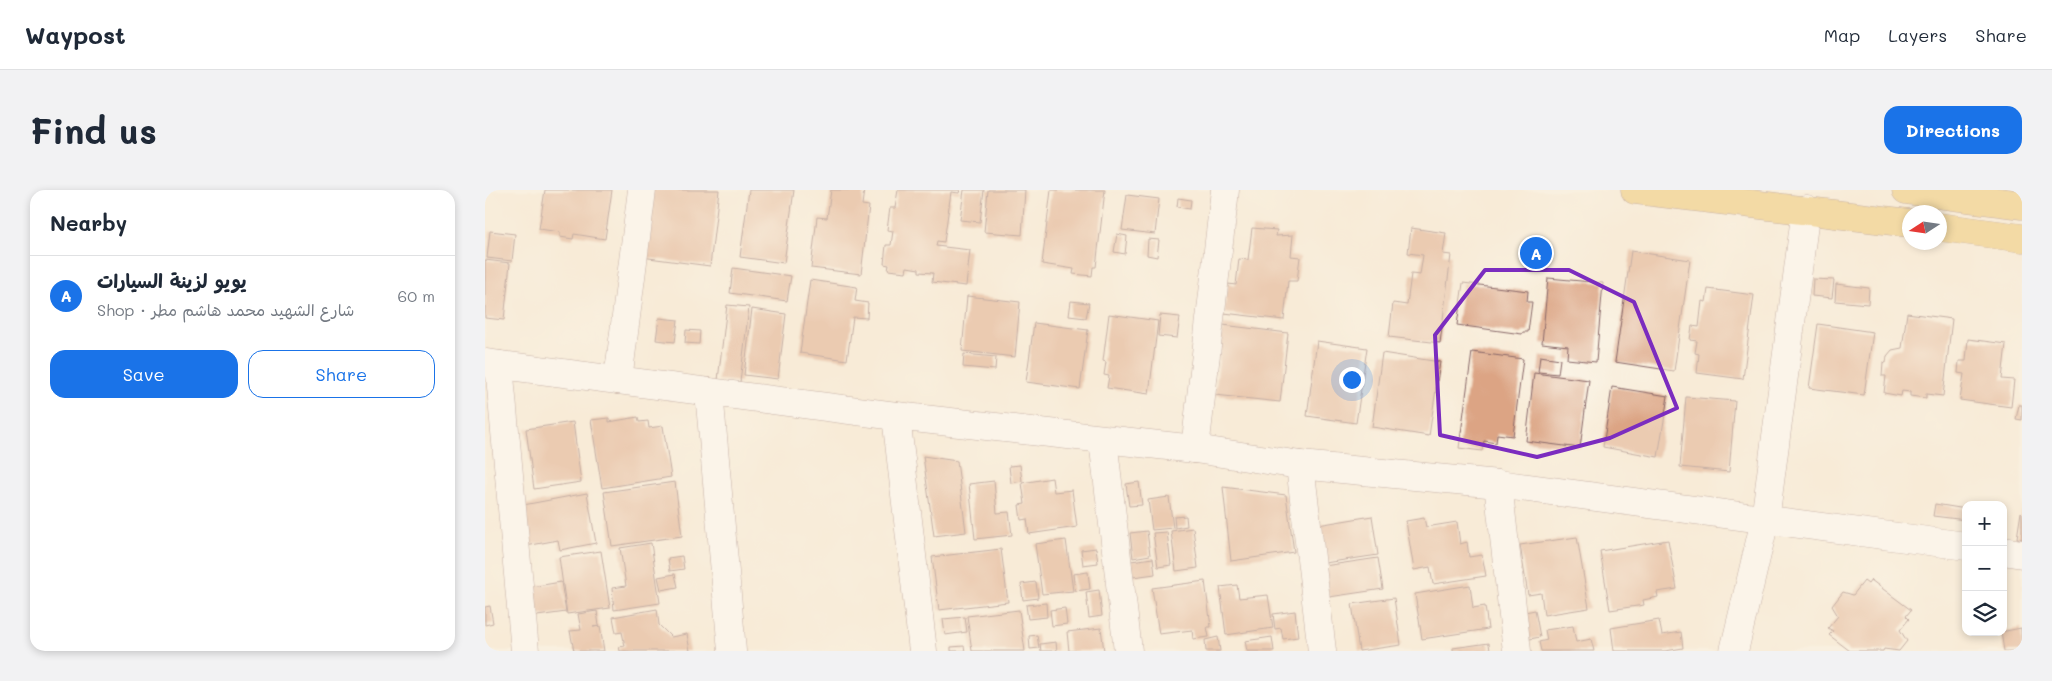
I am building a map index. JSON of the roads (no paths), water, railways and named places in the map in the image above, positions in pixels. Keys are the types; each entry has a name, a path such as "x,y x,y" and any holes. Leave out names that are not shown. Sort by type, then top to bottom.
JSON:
{"main road":[{"path":"1635,190 1902,222"},
{"path":"1906,190 2022,205"},
{"path":"1947,228 2022,238"}],"street":[{"path":"618,380 642,190"},
{"path":"1195,449 1225,190"},
{"path":"1734,651 1765,520 1806,210"},
{"path":"525,651 492,364 896,416 1195,449 1300,465 1498,484 1962,545"},
{"path":"709,392 732,651"},
{"path":"896,416 923,651"},
{"path":"1103,440 1128,651"},
{"path":"1300,465 1322,651"},
{"path":"1498,484 1517,651"},
{"path":"2007,552 2022,554"}],"place":[{"name":"يويو لزينة السيارات","path":"1536,253"}]}
